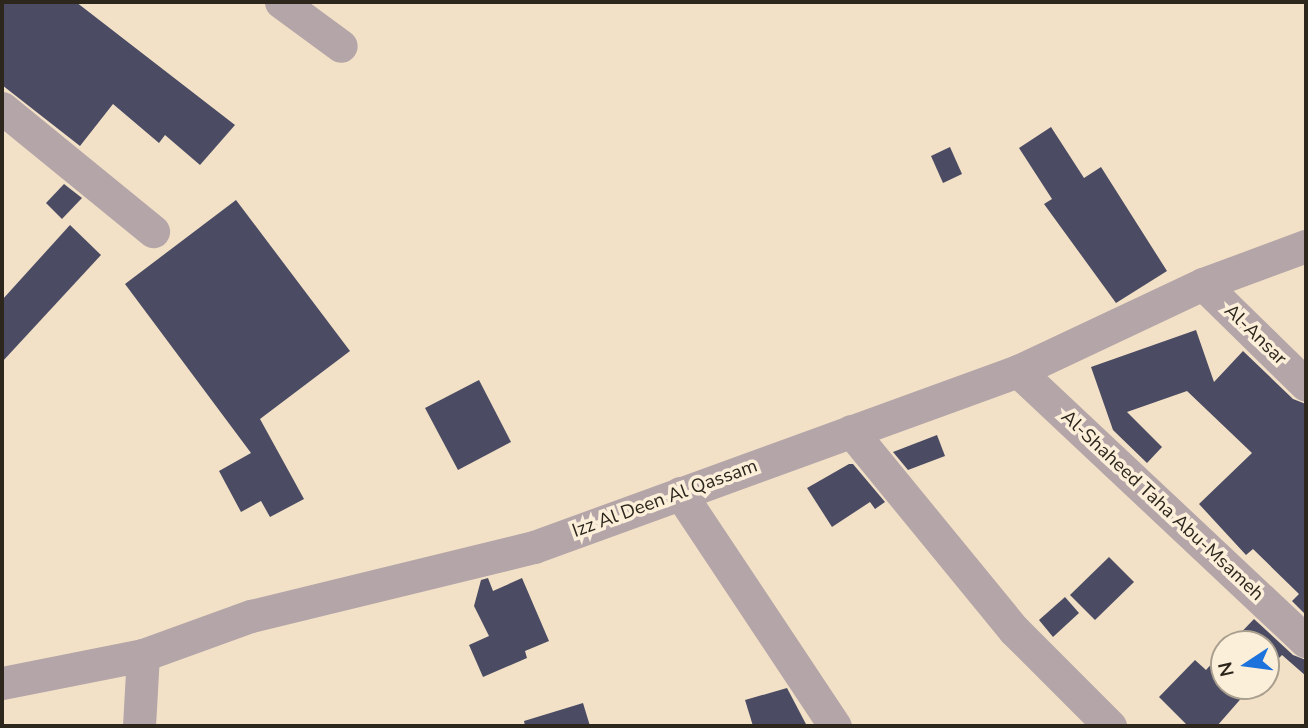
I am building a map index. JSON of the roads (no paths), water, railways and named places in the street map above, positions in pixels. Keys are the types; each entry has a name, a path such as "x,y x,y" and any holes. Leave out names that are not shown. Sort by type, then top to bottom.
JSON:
{"street":[{"path":"281,2 341,46"},
{"path":"2,108 153,232"},
{"name":"Izz Al Deen Al Qassam","path":"2,683 143,655 251,617 534,547 1018,371 1203,284 1306,246"},
{"name":"Al-Ansar","path":"1203,284 1306,385"},
{"name":"Al-Shaheed Taha Abu-Msameh","path":"1018,371 1306,640"},
{"path":"851,431 1014,630 1110,726"},
{"path":"680,493 835,726"},
{"path":"139,726 143,655"}]}
